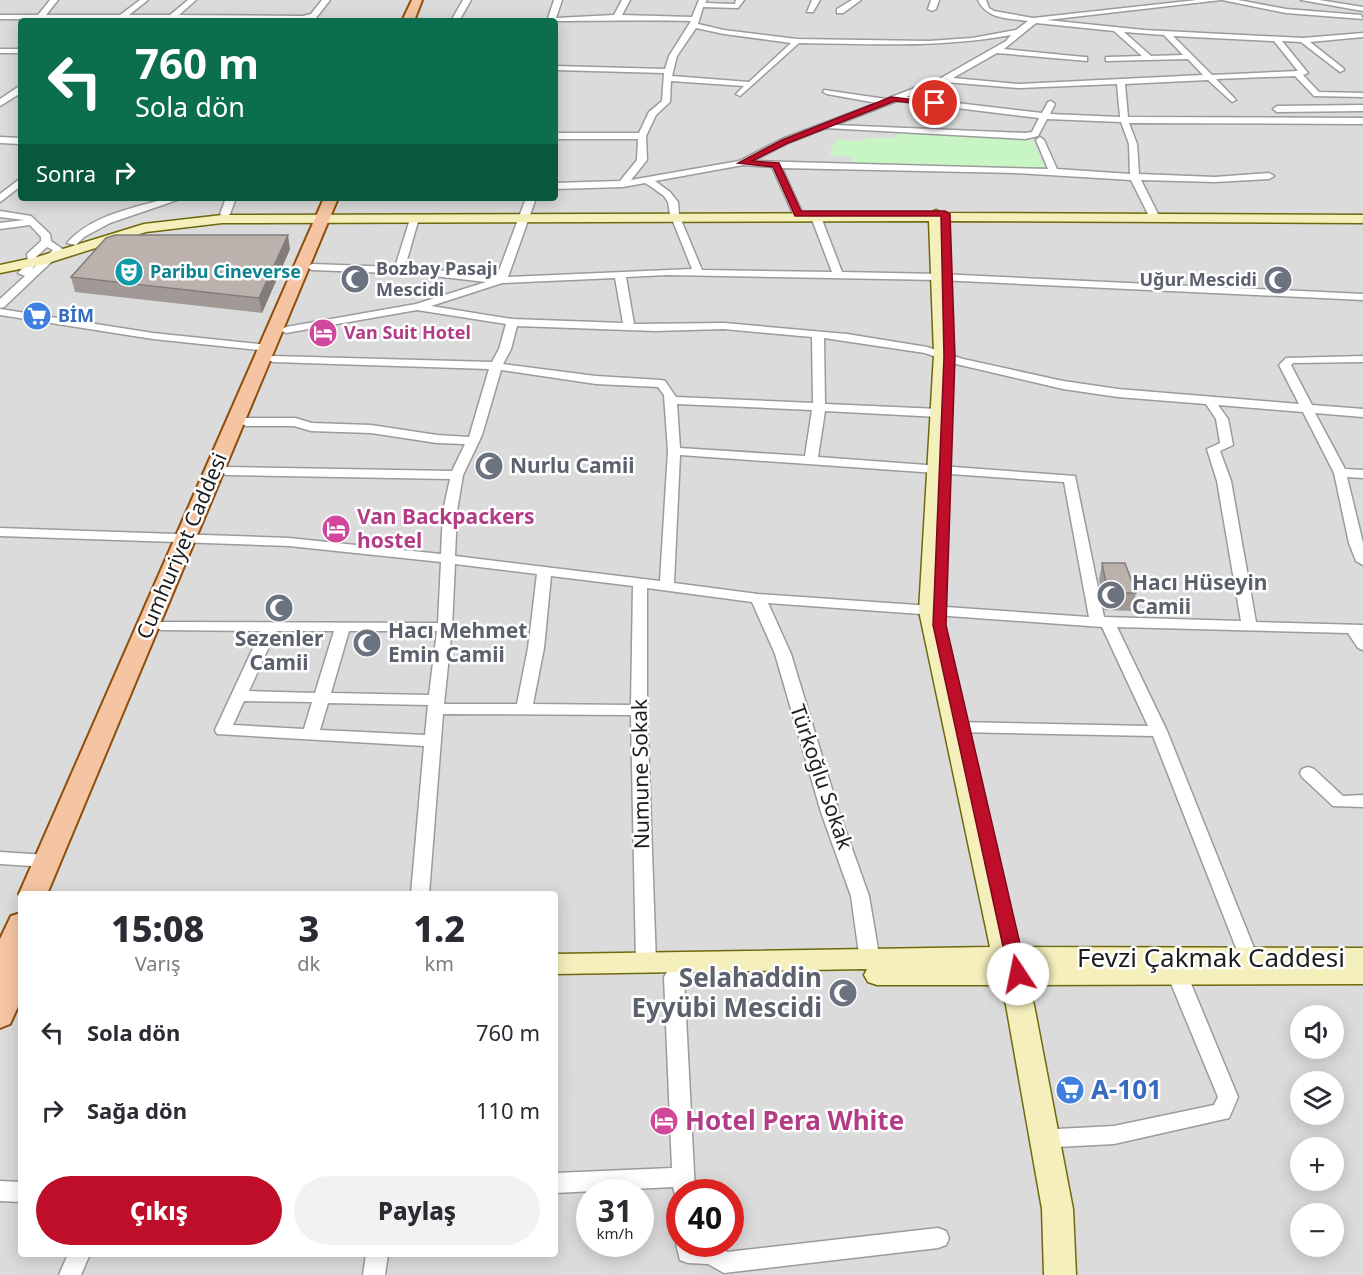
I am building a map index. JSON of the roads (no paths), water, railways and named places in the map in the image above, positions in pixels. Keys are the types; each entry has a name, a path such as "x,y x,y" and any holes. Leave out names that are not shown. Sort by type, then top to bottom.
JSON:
{"main road":[{"path":"409,18 417,0"},
{"path":"417,18 424,0"},
{"name":"Cumhuriyet Caddesi","path":"51,891 161,626 190,537 226,471 271,354 286,330 312,267 330,210"},
{"name":"Cumhuriyet Caddesi","path":"34,891 271,354 330,210"},
{"path":"0,1016 18,937"}],"street":[{"path":"40,18 54,0"},
{"path":"122,18 144,0"},
{"path":"171,18 192,0"},
{"path":"297,18 312,17 326,0 331,0"},
{"path":"457,18 467,0"},
{"path":"552,18 558,0"},
{"path":"617,17 626,0"},
{"path":"623,184 642,160 642,136 652,114 666,102 669,74 674,56 695,22 702,2 738,6 741,0"},
{"path":"810,10 816,0"},
{"path":"840,11 858,0"},
{"path":"932,9 935,0"},
{"path":"982,0 986,9 992,13 1116,29 1304,40 1363,35"},
{"path":"742,163 785,141 944,80 997,51 1036,19 1073,10 1217,0"},
{"path":"1226,0 1286,11 1362,19"},
{"path":"1305,0 1363,9"},
{"path":"1352,8 1357,0"},
{"path":"1352,8 1362,19"},
{"path":"0,17 18,18"},
{"path":"558,21 617,17 695,22 736,34 797,41 929,43 1018,32"},
{"path":"1116,29 1149,58"},
{"path":"1165,32 1232,100"},
{"path":"944,80 1018,86 1304,73 1281,48 1277,38"},
{"path":"1304,40 1340,70"},
{"path":"740,94 797,41"},
{"path":"0,51 17,51"},
{"path":"997,51 1084,59"},
{"path":"1108,59 1188,57"},
{"path":"558,68 669,74 749,84"},
{"path":"1298,75 1317,94 1363,95"},
{"path":"1121,82 1124,120 1133,144 1135,178 1153,215"},
{"path":"827,92 1044,116 1124,120 1363,121"},
{"path":"0,94 17,95"},
{"path":"0,103 17,95"},
{"path":"1352,95 1363,107"},
{"path":"823,127 1024,136 1035,134 1051,104"},
{"path":"1277,109 1363,107"},
{"path":"558,136 642,136"},
{"path":"0,140 18,141"},
{"path":"1040,140 1054,172"},
{"path":"558,186 623,184 742,163 1054,172 1135,178 1224,180 1269,176"},
{"path":"776,165 798,214"},
{"path":"648,180 665,191 674,202 676,215 698,272"},
{"path":"0,188 16,190"},
{"path":"0,199 16,190"},
{"path":"72,243 89,229 136,210 168,201"},
{"path":"225,214 230,201"},
{"path":"501,280 530,201"},
{"path":"0,305 52,248 94,242 159,225 330,210 414,218 798,214 1363,218"},
{"path":"0,269 52,248 153,222 225,214 330,210 524,216"},
{"path":"0,213 34,221 52,248"},
{"path":"676,215 816,217 941,215"},
{"path":"941,215 946,356 934,611 1020,1005 1049,1170 1054,1186 1060,1239 1059,1275"},
{"path":"816,217 838,275"},
{"path":"399,270 414,218"},
{"path":"0,226 34,221"},
{"path":"0,262 33,257"},
{"path":"0,294 33,257"},
{"path":"312,267 399,270 501,280 698,272 943,277 1363,297"},
{"path":"620,274 629,326"},
{"path":"286,330 418,307 501,280"},
{"path":"418,307 512,322 724,326 847,337 946,356 1064,385 1363,413"},
{"path":"0,312 271,354 496,366 596,380 661,384 670,394 674,451 667,586"},
{"path":"420,891 445,627 450,511 457,474 473,441 512,322"},
{"path":"811,460 819,407 818,335"},
{"path":"942,469 939,413 946,356"},
{"path":"1363,359 1290,360 1285,365 1304,407 1340,473 1363,561"},
{"path":"671,400 939,413"},
{"path":"1209,400 1222,419 1227,445 1213,449 1224,481 1249,626"},
{"path":"246,422 295,422 311,427 371,429 437,439 473,441"},
{"path":"674,451 1070,479 1102,622 1159,731 1249,958"},
{"path":"226,471 457,474"},
{"path":"1340,473 1363,474"},
{"path":"0,532 289,542 449,559 758,598 934,611 1102,622 1358,629 1363,645"},
{"path":"524,708 536,648 544,572"},
{"name":"Numune Sokak","path":"640,584 639,710 646,963"},
{"name":"Türkoğlu Sokak","path":"758,598 783,654 830,812 860,896 870,961"},
{"path":"161,626 445,627"},
{"path":"270,627 223,730 433,741"},
{"path":"310,735 343,627"},
{"path":"240,696 436,705 639,710"},
{"path":"959,727 1159,731"},
{"path":"1308,773 1339,802 1363,801"},
{"path":"0,858 48,861"},
{"name":"Fevzi Çakmak Caddesi","path":"558,963 870,961 1012,966 1249,958 1363,958"},
{"path":"1012,966 1057,1138 1068,1203 1073,1275"},
{"path":"558,978 1012,966 1177,974 1363,974"},
{"path":"1057,1138 1114,1135 1222,1112 1228,1097 1177,974"},
{"path":"674,976 682,1110 683,1179"},
{"path":"558,1183 666,1185"},
{"path":"0,1191 18,1192"},
{"path":"716,1257 724,1263 938,1238"},
{"path":"70,1275 77,1257"},
{"path":"374,1275 377,1257"}],"place":[{"name":"Paribu Cineverse","path":"129,272"},
{"name":"Bozbay Pasajı Mescidi","path":"355,279"},
{"name":"Uğur Mescidi","path":"1278,280"},
{"name":"BİM","path":"37,316"},
{"name":"Van Suit Hotel","path":"323,333"},
{"name":"Nurlu Camii","path":"489,466"},
{"name":"Van Backpackers hostel","path":"336,529"},
{"name":"Hacı Hüseyin Camii","path":"1111,595"},
{"name":"Sezenler Camii","path":"279,608"},
{"name":"Hacı Mehmet Emin Camii","path":"367,643"},
{"name":"Selahaddin Eyyübi Mescidi","path":"843,993"},
{"name":"A-101","path":"1070,1090"},
{"name":"Hotel Pera White","path":"664,1121"}]}
